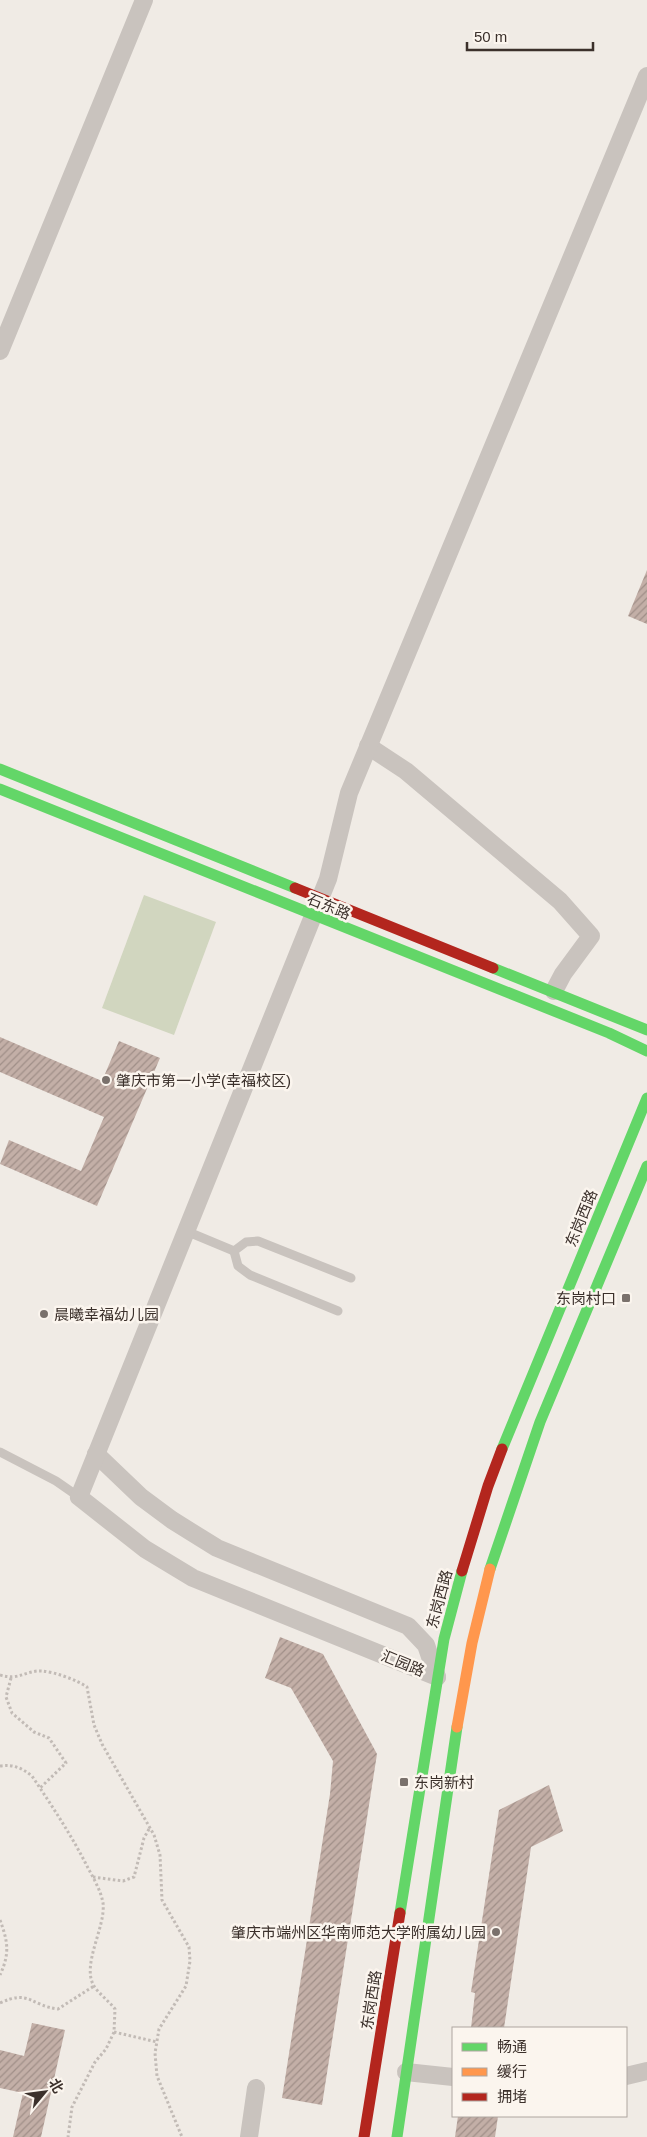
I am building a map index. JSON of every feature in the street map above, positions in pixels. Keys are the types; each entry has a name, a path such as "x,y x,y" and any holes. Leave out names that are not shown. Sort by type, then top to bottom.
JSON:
{"main road":[{"name":"石东路","path":"0,769 647,1030"},
{"name":"石东路","path":"0,789 616,1036 647,1051"},
{"name":"东岗西路","path":"364,2137 444,1639 488,1486 522,1398 647,1098"},
{"path":"397,2137 459,1717 472,1643 489,1571 540,1422 647,1166"}],"street":[{"path":"0,350 144,0"},
{"path":"79,1497 328,879 349,793 647,76"},
{"path":"368,746 406,771 531,877 560,902 591,936 554,991"},
{"name":"汇园路","path":"96,1454 142,1497 172,1520 217,1548 408,1626 426,1646 438,1677"},
{"name":"汇园路","path":"79,1497 146,1549 193,1578 438,1677"},
{"path":"627,2076 647,2071"},
{"path":"406,2072 452,2078"},
{"path":"250,2137 256,2088"}],"lane":[{"path":"186,1231 234,1251"},
{"path":"234,1251 246,1242 258,1241 351,1278"},
{"path":"234,1251 238,1266 250,1275 338,1311"},
{"path":"0,1452 56,1480 79,1497"}],"path":[{"path":"0,1675 11,1678 42,1671 79,1682 87,1687 94,1725 102,1744 149,1828 160,1855 162,1900 189,1947 190,1961 186,1986 159,2029 155,2053 158,2076 182,2137"},
{"path":"11,1678 6,1697 12,1713 34,1732 49,1738 66,1763 40,1788"},
{"path":"0,1766 8,1765 22,1768 32,1776 79,1851 100,1890 103,1904 103,1920 93,1953 91,1968 94,1986 115,2008 114,2032 106,2049 95,2062 72,2106 68,2137"},
{"path":"93,1877 123,1881 134,1877 144,1838 149,1828"},
{"path":"0,1920 6,1935 8,1959 0,1975"},
{"path":"0,2003 12,1997 23,1996 49,2008 58,2009 94,1986"},
{"path":"114,2032 157,2042"}],"green space":[{"path":"144,895 216,922 174,1035 102,1008"}],"building":[{"path":"647,570 647,624 628,616"},
{"path":"0,1037 102,1081 119,1041 160,1058 97,1206 0,1164 9,1140 81,1171 104,1117 0,1072"},
{"path":"280,1637 323,1654 377,1754 322,2105 282,2098 330,1794 333,1761 291,1688 265,1678"},
{"path":"549,1785 563,1831 531,1847 504,2027 471,2027 475,1993 471,1992 499,1810"},
{"path":"32,2023 65,2030 41,2137 13,2137 23,2093 0,2088 0,2050 24,2056"},
{"path":"458,2117 498,2117 495,2137 455,2137"}],"traffic: fast":[{"path":"0,769 295,888"},
{"path":"0,789 609,1033 647,1051"},
{"path":"493,968 647,1030"},
{"path":"502,1449 647,1098"},
{"path":"490,1569 540,1422 647,1166"},
{"path":"400,1913 444,1639 462,1571"},
{"path":"397,2137 457,1727"}],"traffic: slow":[{"path":"457,1727 472,1643 490,1569"}],"traffic: jam":[{"path":"295,888 493,968"},
{"path":"462,1571 488,1486 502,1449"},
{"path":"364,2137 400,1913"}],"place":[{"name":"肇庆市第一小学(幸福校区)","path":"106,1080"},
{"name":"东岗村口","path":"626,1298"},
{"name":"晨曦幸福幼儿园","path":"44,1314"},
{"name":"东岗新村","path":"404,1782"},
{"name":"肇庆市端州区华南师范大学附属幼儿园","path":"496,1932"}]}
